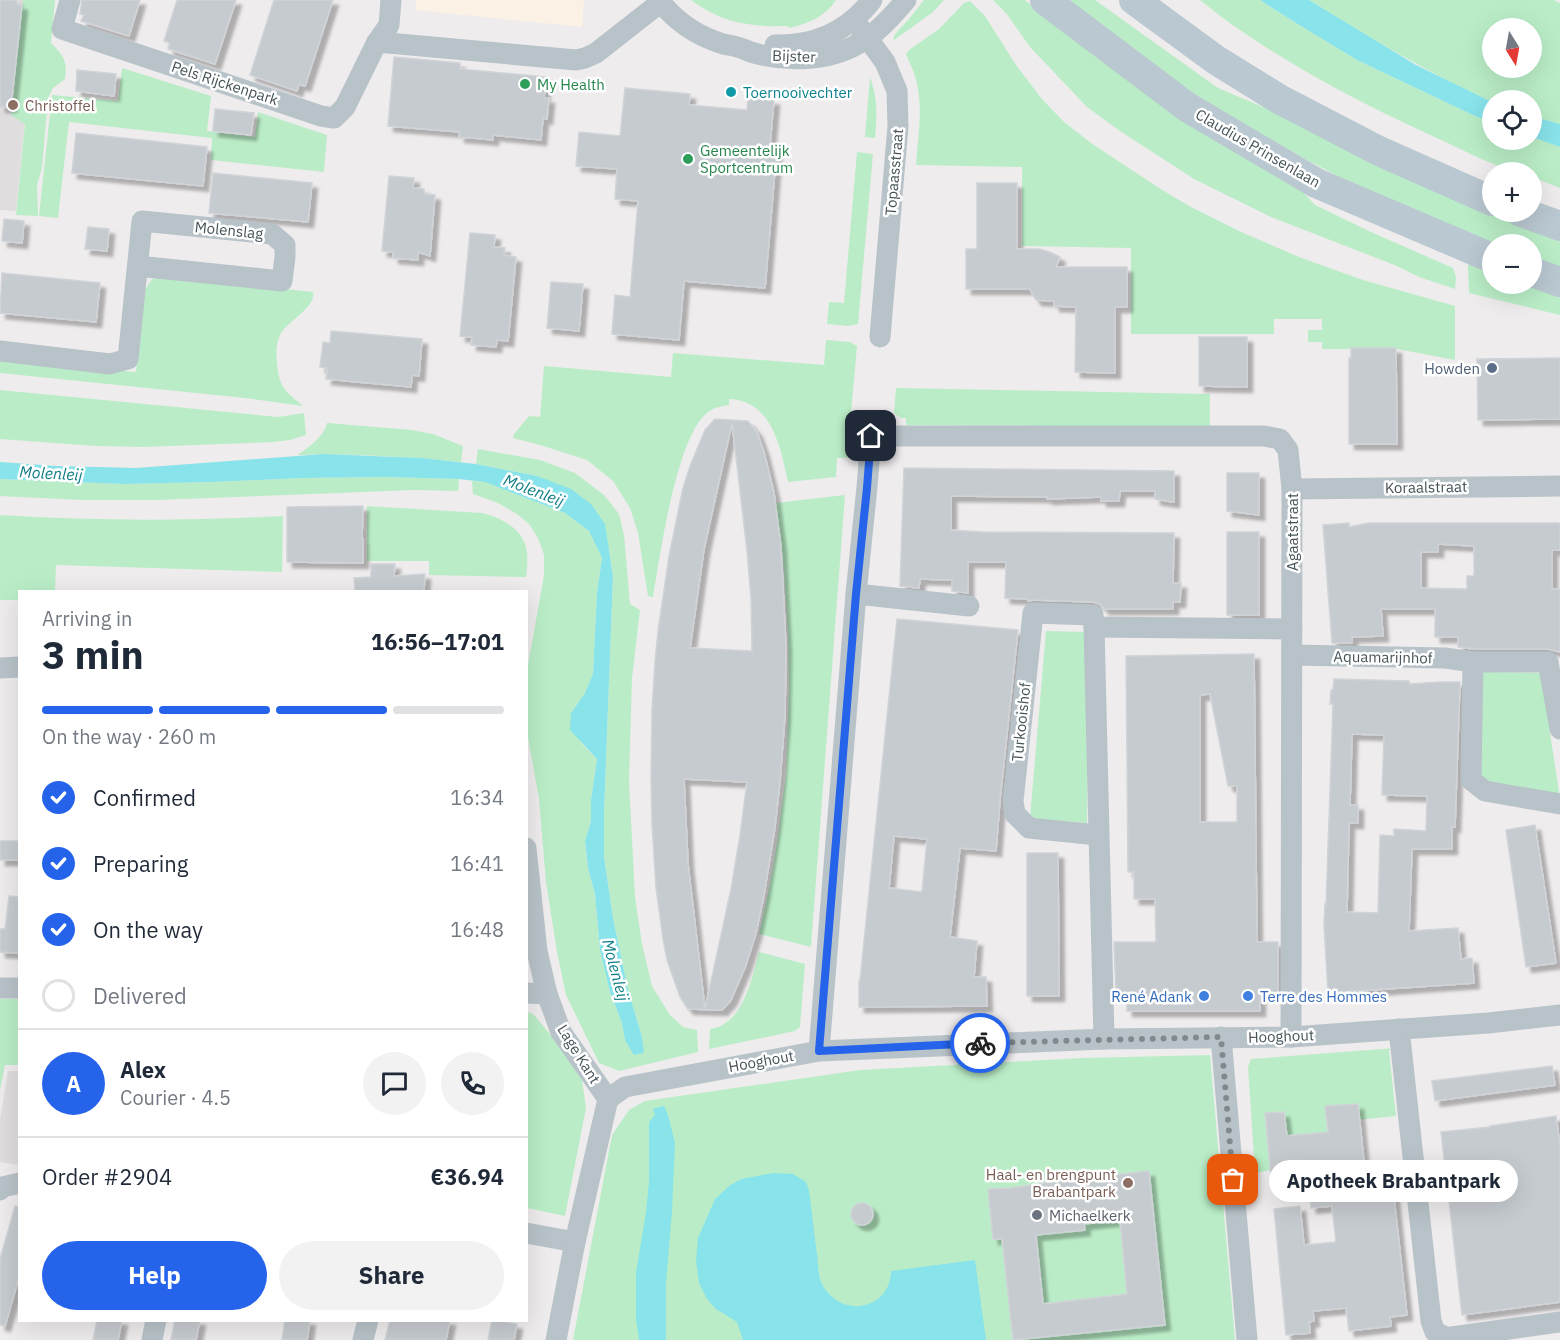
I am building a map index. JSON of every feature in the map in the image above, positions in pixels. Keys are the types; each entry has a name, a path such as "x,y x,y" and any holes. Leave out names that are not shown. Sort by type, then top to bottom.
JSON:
{"main road":[{"name":"Claudius Prinsenlaan","path":"1045,0 1187,107 1308,178 1482,254"},
{"path":"1134,0 1216,60 1279,99 1379,152 1482,197"},
{"path":"1542,220 1560,226"},
{"path":"1542,276 1560,282"}],"street":[{"name":"Pels Rijckenpark","path":"70,0 62,29 321,116 334,118 345,107 377,42 389,25 391,0"},
{"name":"Bijster","path":"735,46 801,44 829,35 854,20 872,0"},
{"name":"Bijster","path":"377,42 576,60 585,58 603,48 660,1 673,17 693,31 716,41 770,56 814,58 834,54 868,38 906,0"},
{"name":"Topaasstraat","path":"854,20 885,62 897,90 898,126 880,337"},
{"name":"Molenslag","path":"0,351 110,364 128,359 142,221 272,234 285,245 282,280 138,266"},
{"name":"Agaatstraat","path":"856,594 871,436 1264,436 1280,439 1288,450 1292,489 1291,1037"},
{"name":"Koraalstraat","path":"1292,489 1560,486"},
{"path":"819,1051 856,594 969,606"},
{"name":"Turkooishof","path":"1094,627 1093,615 1033,613 1013,801 1015,814 1029,828 1098,835"},
{"path":"1104,1039 1094,627 1292,629"},
{"name":"Aquamarijnhof","path":"1292,655 1445,658 1473,662 1548,662 1560,729"},
{"path":"1473,662 1472,780 1485,791 1560,804"},
{"path":"0,668 18,667"},
{"name":"Lage Kant","path":"528,880 537,951 537,993 608,1099"},
{"path":"0,988 18,988"},
{"name":"Hooghout","path":"608,1099 625,1087 819,1051 1104,1039 1291,1037 1488,1023 1560,1015"},
{"path":"1399,1029 1431,1321 1435,1332 1452,1337 1560,1322"},
{"path":"1221,1037 1247,1340"},
{"path":"556,1340 575,1242 608,1099"},
{"path":"0,1190 2,1187 18,1183"},
{"path":"528,1233 575,1242"},
{"path":"152,1340 156,1322"},
{"path":"363,1340 368,1322"}],"shaded area":[{"name":"Christoffel","path":"0,0 37,0 16,211 0,210"},
{"path":"416,0 584,0 582,27 415,10"},
{"path":"8,1071 18,1071 18,1165 0,1162 0,1119"}],"green space":[{"path":"23,0 55,0 51,43 61,55 66,67 65,79 53,88 48,98 42,168 37,185 38,216 16,215 25,124 11,115"},
{"path":"691,0 836,0 827,11 815,19 789,28 788,26 761,26 725,19"},
{"path":"924,0 944,0 933,12 894,40 896,33"},
{"path":"993,0 1025,0 1097,58 1213,137 1297,186 1315,205 1453,268 1456,277 1455,289 1419,277 1397,266 1271,217 1194,179 1087,107 1030,47 1006,13"},
{"path":"1063,0 1095,0 1218,88 1303,124 1482,207 1482,222 1522,222 1560,236 1560,268 1542,262 1542,234 1482,234 1482,239 1349,182 1223,112 1177,83"},
{"path":"1200,0 1260,0 1357,60 1482,119 1482,150 1542,150 1542,141 1560,147 1560,188 1542,181 1542,162 1490,162 1479,158 1342,92 1265,47"},
{"path":"1309,0 1554,0 1560,3 1560,124 1542,119 1542,90 1482,90 1482,97 1399,54"},
{"path":"970,1 985,16 1016,65 1042,99 1063,121 1091,143 1159,188 1239,231 1299,257 1363,280 1455,306 1455,360 1397,349 1322,349 1322,342 1308,342 1308,330 1322,330 1322,319 1274,319 1274,334 1131,334 1131,248 1022,246 1022,167 916,165 920,120 919,98 915,76 906,54 939,29 964,3"},
{"path":"122,68 211,96 207,131 255,137 258,112 327,135 324,172 211,160 212,138 69,122 58,218 39,216 52,95 118,101"},
{"path":"870,77 876,108 875,138 865,137"},
{"path":"857,152 873,154 858,324 849,326 827,324 829,302 844,303"},
{"path":"1468,264 1482,269 1482,294 1542,294 1542,287 1560,292 1560,315 1469,293"},
{"path":"163,276 313,292 311,303 280,335 277,349 281,383 287,392 303,406 0,373 0,359 136,372 145,290 152,279"},
{"path":"826,340 850,342 857,346 847,458 837,458 836,477 788,482 782,455 772,428 755,408 744,402 729,399 729,405 709,411 696,426 678,471 665,527 653,597 648,596 638,533 630,508 613,481 587,460 513,438 529,416 540,417 544,366 671,377 673,353 824,365"},
{"path":"896,388 1210,394 1210,427 906,425 906,418 901,418 894,413"},
{"path":"0,390 278,417 304,413 306,435 273,442 143,447 0,439"},
{"path":"327,423 412,430 433,434 463,446 461,462 379,456 297,455 319,437"},
{"path":"478,449 540,460 575,473 604,495 619,514 624,535 630,604 640,610 632,678 629,781 635,897 642,944 652,986 670,1015 683,1027 697,1030 698,1052 619,1071 599,1063 566,995 546,882 539,799 528,738 528,665 544,575 544,555 538,538 529,524 498,503 473,494 472,481 485,482 565,513 589,531 602,558 597,593 593,674 585,693 571,713 581,743 597,759 591,800 591,821 585,841 588,868 595,894 600,950 625,1040 642,1037 628,990 613,918 604,857 613,576 609,548 537,476 476,464"},
{"path":"385,477 459,479 458,491 414,490 157,500 82,500 0,496 0,479 124,484"},
{"path":"845,495 811,947 759,934 770,884 786,774 788,635 784,571 775,503"},
{"path":"367,506 482,513 504,521 517,531 525,544 526,577 429,575 429,561 367,561"},
{"path":"0,515 142,520 283,516 282,572 56,565 55,590 18,590 18,600 0,600"},
{"path":"1046,631 1089,632 1087,823 1030,818"},
{"path":"1483,672 1541,673 1560,799 1480,786"},
{"path":"759,952 805,964 800,1027 795,1031 709,1049 710,1029 721,1026 731,1018 743,1002"},
{"path":"0,999 18,999 18,1065 5,1065 0,1090"},
{"path":"528,1012 533,1014 550,1034 582,1080 586,1108 565,1216 528,1208"},
{"path":"1396,1048 1389,1050 1396,1116 1357,1120 1361,1166 1279,1177 1276,1169 1255,1173 1248,1067 1251,1059"},
{"path":"1210,1055 1235,1340 573,1340 612,1135 629,1110 645,1101 860,1070 1083,1058"}],"water":[{"path":"1260,0 1309,0 1416,65 1482,97 1482,119 1357,60"},
{"path":"1542,119 1560,124 1560,147 1542,141"},
{"name":"Molenleij","path":"324,454 421,458 476,464 537,476 571,489 591,504 605,524 613,576 604,857 613,918 644,1053 634,1055 625,1040 600,950 595,894 588,868 585,841 591,821 591,800 597,759 570,730 571,713 585,693 593,674 597,593 602,558 589,531 565,513 485,482 459,479 303,478 124,484 0,479 0,462 136,468"},
{"path":"664,1106 675,1143 666,1283 666,1340 639,1340 636,1319 636,1273 649,1182 649,1122 655,1115 653,1109"},
{"path":"773,1173 793,1174 806,1182 809,1190 819,1276 829,1294 839,1302 850,1306 862,1306 873,1302 882,1295 888,1285 891,1271 975,1260 986,1340 743,1340 737,1322 716,1309 707,1299 699,1283 696,1261 698,1238 715,1199 729,1186 741,1179"}],"building":[{"path":"0,0 17,0 16,4 22,5 11,107 0,107"},
{"path":"82,0 140,0 129,36 81,21 84,15 80,14"},
{"path":"177,0 236,0 215,64 168,49 170,43 164,41"},
{"path":"274,0 333,0 305,86 299,84 297,91 250,75"},
{"path":"394,57 460,63 460,69 546,77 544,98 549,98 547,119 543,118 541,140 493,135 493,140 459,137 460,132 388,126"},
{"path":"77,70 116,74 114,96 76,91"},
{"path":"625,88 690,94 689,105 747,110 748,98 774,100 770,145 777,146 765,288 684,281 679,340 612,334 615,295 630,297 638,201 615,199 617,169 576,166 579,132 620,136"},
{"path":"215,109 254,113 251,135 213,131"},
{"path":"76,133 207,147 203,186 72,173"},
{"path":"213,173 312,183 308,222 209,213"},
{"path":"389,176 414,178 413,188 424,189 424,194 435,195 430,256 418,252 418,260 393,258 393,252 382,251"},
{"path":"977,183 1017,183 1017,249 1039,249 1050,252 1060,257 1056,267 1127,267 1127,307 1115,307 1115,373 1075,372 1076,307 1054,306 1054,301 1036,300 1030,289 966,289 966,249 977,249"},
{"path":"4,219 24,221 22,243 2,241"},
{"path":"88,227 109,229 107,251 85,249"},
{"path":"470,233 495,235 494,247 505,248 504,255 516,257 508,341 497,340 496,347 471,345 472,337 460,336"},
{"path":"2,273 100,283 96,322 0,313"},
{"path":"551,282 583,284 579,331 547,328"},
{"path":"331,331 422,339 419,376 412,375 411,387 326,379 328,368 320,367 323,342 330,343"},
{"path":"1199,337 1247,337 1247,387 1199,386"},
{"path":"1351,348 1396,348 1397,444 1349,444"},
{"path":"1560,358 1560,419 1478,420 1477,359"},
{"path":"715,419 748,421 757,432 774,493 781,547 786,648 785,715 780,781 764,895 746,965 731,1000 722,1010 688,1009 680,997 667,960 663,939 656,888 652,824 652,710 658,631 669,556 683,488 705,430","holes":["732,423 747,551 752,651 690,648 704,549","684,779 747,782 731,889 705,1009 688,864"]},
{"path":"904,468 1174,471 1174,502 1155,499 1155,491 1120,491 1119,501 1101,501 1101,497 1047,499 1047,497 951,496 951,530 1174,533 1173,583 1181,583 1180,602 1173,602 1173,609 1104,609 1100,604 1093,602 1028,601 1028,599 1005,598 1006,562 968,562 968,593 952,591 952,580 920,579 919,588 900,586"},
{"path":"1227,473 1259,473 1259,515 1227,511"},
{"path":"363,506 363,563 287,562 287,507"},
{"path":"1349,523 1349,527 1369,523 1560,523 1560,550 1552,550 1552,589 1560,589 1560,652 1548,649 1458,647 1458,637 1435,637 1435,609 1381,609 1383,636 1352,637 1352,643 1332,643 1323,525","holes":["1438,544 1474,546 1474,576 1467,576 1467,589 1421,588 1421,552 1438,552"]},
{"path":"1227,532 1259,532 1259,615 1227,615"},
{"path":"371,564 395,564 394,576 425,574 424,590 355,590 354,578 371,577"},
{"path":"897,619 1018,630 996,851 960,848 950,937 977,941 974,977 986,977 987,1006 859,1007","holes":["894,836 927,839 922,892 889,888"]},
{"path":"1254,654 1257,942 1278,942 1278,995 1260,995 1260,1011 1127,1011 1127,994 1116,994 1114,942 1156,942 1155,899 1134,899 1134,872 1128,872 1126,656","holes":["1210,694 1228,786 1237,786 1237,822 1200,822 1200,695"]},
{"path":"1334,679 1409,681 1409,684 1460,682 1455,827 1452,827 1452,849 1412,849 1409,931 1458,928 1461,959 1472,958 1474,983 1328,993 1324,925 1333,704 1330,704 1331,690 1333,690","holes":["1352,734 1384,735 1382,795 1427,796 1426,831 1394,829 1394,836 1380,835 1378,913 1347,912 1349,823 1358,823 1358,805 1350,805"]},
{"path":"1535,825 1556,963 1526,967 1506,830"},
{"path":"0,841 18,841 18,860 0,860"},
{"path":"1027,853 1058,853 1059,996 1027,996"},
{"path":"9,896 18,897 18,953 0,952 0,929 5,929"},
{"path":"1552,1066 1555,1085 1435,1101 1432,1081"},
{"path":"1358,1104 1366,1182 1392,1179 1407,1315 1390,1317 1391,1326 1349,1331 1346,1308 1313,1311 1314,1321 1309,1322 1310,1333 1286,1335 1274,1209 1300,1206 1304,1245 1336,1242 1332,1206 1311,1208 1307,1173 1271,1176 1265,1113 1284,1112 1287,1136 1328,1132 1325,1106"},
{"path":"1556,1116 1560,1146 1560,1302 1462,1315 1441,1132 1490,1127"},
{"path":"1149,1171 1165,1325 1013,1340 1002,1239 993,1239 988,1189","holes":["1120,1220 1127,1294 1043,1304 1036,1235 1085,1230 1084,1224"]},
{"path":"862,1203 872,1210 873,1214 866,1224 862,1225 852,1218 851,1214 858,1204"},
{"path":"15,1206 18,1207 18,1281 5,1326 0,1325 0,1259"},
{"path":"97,1322 122,1322 118,1340 93,1340"},
{"path":"175,1322 200,1322 196,1340 171,1340"},
{"path":"285,1322 310,1322 307,1340 282,1340"},
{"path":"390,1322 450,1322 446,1340 385,1340"},
{"path":"492,1322 517,1324 514,1340 488,1340"}],"way so far":[{"path":"980,1043 1221,1037 1233,1180"}],"place":[{"name":"My Health","path":"525,84"},
{"name":"Toernooivechter","path":"731,92"},
{"name":"Christoffel","path":"13,105"},
{"name":"Gemeentelijk Sportcentrum","path":"688,159"},
{"name":"Howden","path":"1492,368"},
{"name":"René Adank","path":"1204,996"},
{"name":"Terre des Hommes","path":"1248,996"},
{"name":"Apotheek Brabantpark","path":"1233,1180"},
{"name":"Haal- en brengpunt Brabantpark","path":"1128,1183"},
{"name":"Michaelkerk","path":"1037,1215"}],"route":[{"path":"871,436 819,1051 980,1043"}]}
